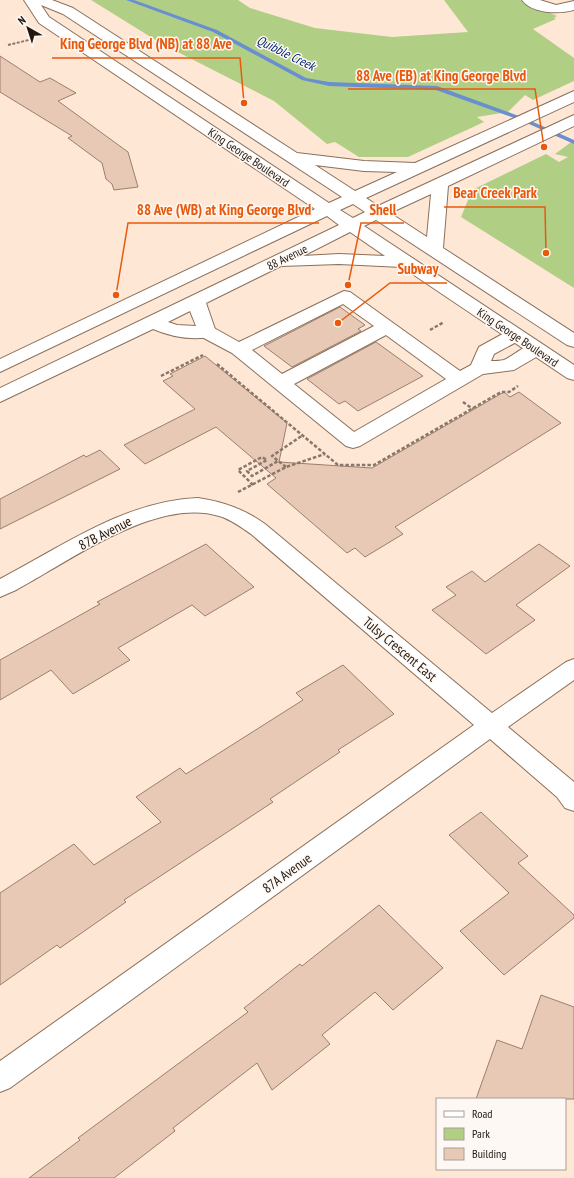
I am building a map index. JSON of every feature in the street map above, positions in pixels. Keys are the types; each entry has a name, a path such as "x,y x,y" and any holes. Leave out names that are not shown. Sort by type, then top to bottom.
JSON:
{"main road":[{"name":"King George Boulevard","path":"31,0 44,20 574,374"},
{"name":"King George Boulevard","path":"40,0 68,11 574,341"},
{"path":"529,0 552,10 562,10 574,5"},
{"name":"88 Avenue","path":"0,366 327,209 574,96"},
{"name":"88 Avenue","path":"0,396 377,213 574,120"},
{"path":"291,157 364,166 417,167"},
{"path":"434,250 440,183"},
{"path":"275,263 339,259 406,262"},
{"path":"239,349 344,296 460,380"},
{"path":"196,301 207,332"},
{"path":"153,322 174,331 207,332 239,349 353,441 479,368 507,366 536,349"},
{"path":"280,383 387,327"},
{"path":"479,368 486,351 515,335"},
{"name":"87B Avenue","path":"0,589 123,522 169,508 199,506 218,508"},
{"name":"Tulsy Crescent East","path":"218,508 237,515 258,529 566,790 574,801"},
{"name":"87A Avenue","path":"0,1078 490,726 574,668"}],"path":[{"path":"8,45 33,39"},
{"path":"161,376 197,357 205,355"},
{"path":"211,359 338,465 374,465 502,392 509,392 521,384"},
{"path":"460,400 473,409"},
{"path":"286,467 272,456 303,435"},
{"path":"236,493 254,485 286,467 325,454"},
{"path":"254,485 238,470 262,457 267,460 247,471 252,476 278,461"}],"green space":[{"path":"91,0 238,0 250,8 315,28 392,37 468,32 444,0 520,0 557,16 554,18 556,19 533,29 574,58 574,81 533,100 525,95 508,112 477,117 484,122 408,157 359,157 335,142 327,144 274,101 162,44"},
{"path":"574,140 574,288 461,217 472,190 546,154 559,162 568,157 555,154"}],"building":[{"path":"0,56 40,82 50,78 76,93 58,101 128,152 138,187 114,190 112,184 106,179 102,163 68,138 72,136 0,92"},
{"path":"340,307 365,325 358,329 361,331 292,367 264,346"},
{"path":"376,342 423,376 358,411 345,401 339,404 307,379"},
{"path":"205,356 287,423 279,462 372,468 504,392 510,397 519,392 561,423 395,527 403,534 365,557 355,548 347,553 267,484 276,478 216,427 145,464 124,445 195,409 163,381 173,376 170,374"},
{"path":"100,450 120,469 0,529 0,499 84,455 86,457"},
{"path":"206,544 254,587 205,616 192,605 118,648 130,660 73,694 51,670 0,700 0,660 100,604 97,602"},
{"path":"539,544 570,566 516,605 535,620 486,654 432,610 456,595 446,587 472,571 485,582"},
{"path":"343,665 394,714 338,750 340,752 270,799 273,802 124,900 126,902 60,948 57,945 0,985 0,893 74,844 94,865 161,822 136,797 180,768 186,774 303,700 296,693"},
{"path":"481,812 528,856 518,863 574,915 574,918 504,975 460,931 509,893 449,835"},
{"path":"379,905 443,968 393,1010 375,992 322,1035 330,1044 272,1090 257,1063 173,1128 175,1131 114,1178 29,1178 80,1140 78,1138 248,1012 244,1008 300,964 302,966"},
{"path":"541,995 574,1007 574,1099 476,1098 497,1040 522,1049"}],"waterway":[{"name":"Quibble Creek","path":"129,0 215,31 304,79 329,84 437,88 522,119 574,142"}],"place":[{"name":"King George Blvd (NB) at 88 Ave","path":"244,103"},
{"name":"88 Ave (EB) at King George Blvd","path":"544,147"},
{"name":"Bear Creek Park","path":"546,253"},
{"name":"Shell","path":"348,285"},
{"name":"88 Ave (WB) at King George Blvd","path":"116,295"},
{"name":"Subway","path":"338,323"}]}
